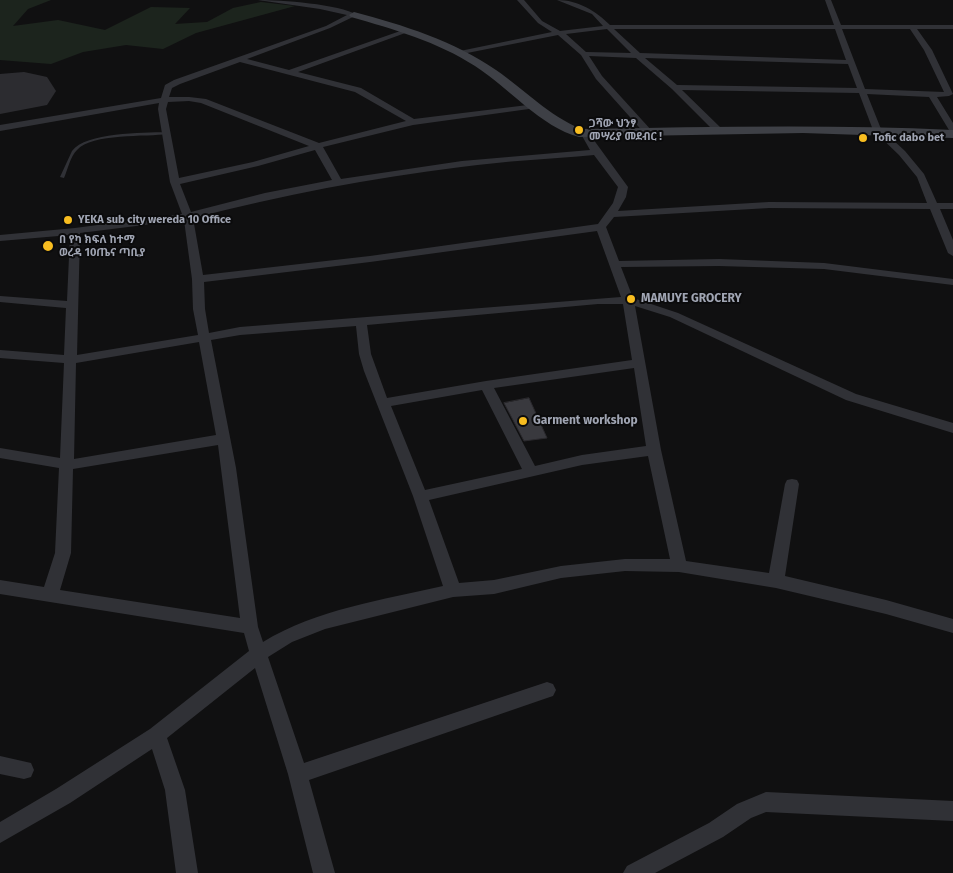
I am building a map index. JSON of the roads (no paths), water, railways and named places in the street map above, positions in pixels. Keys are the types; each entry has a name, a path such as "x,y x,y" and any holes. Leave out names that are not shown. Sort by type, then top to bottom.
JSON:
{"main road":[{"path":"354,15 406,31 451,48 491,71 554,121 571,130 585,134 718,130 953,132"}],"street":[{"path":"261,0 320,7 354,15"},
{"path":"320,7 329,0"},
{"path":"520,0 540,22 571,41 584,54 599,77 649,133"},
{"path":"560,0 590,10 636,54 675,86 718,130"},
{"path":"828,0 877,130 902,152 921,176 953,252"},
{"path":"324,873 298,774 250,627 223,439 199,310 198,279 188,216 175,182 162,109 165,91 168,87 238,59 328,27 354,15"},
{"path":"460,53 558,33 608,27 953,27"},
{"path":"675,86 949,94 928,50 912,27"},
{"path":"289,72 406,31"},
{"path":"584,54 636,54 851,62"},
{"path":"238,59 358,90 413,122"},
{"path":"932,95 953,132"},
{"path":"0,128 165,100 189,99 203,101 318,146 338,182"},
{"path":"175,182 255,164 413,122 536,106"},
{"path":"198,279 370,259 601,227 623,192 623,187 596,152 585,134"},
{"path":"0,238 75,231 188,216 265,196 462,160 596,152"},
{"path":"610,214 769,205 953,206"},
{"path":"601,227 628,300 654,450 679,566"},
{"path":"50,594 63,553 75,231"},
{"path":"614,264 679,262 816,266 873,271 953,282"},
{"path":"0,299 72,305"},
{"path":"0,354 71,360 240,331 628,300 674,315 851,397 953,428"},
{"path":"361,322 365,354 420,496 453,590"},
{"path":"383,403 486,385 639,363"},
{"path":"486,385 530,471"},
{"path":"0,453 67,464 85,463 223,439"},
{"path":"420,496 582,460 654,450"},
{"path":"776,581 792,484"},
{"path":"0,833 63,796 156,735 260,653 286,637 323,622 453,590 494,587 561,572 625,565 679,566 776,581 886,607 953,626"},
{"path":"0,587 250,627"},
{"path":"298,774 547,690"},
{"path":"156,735 175,790 187,873"},
{"path":"0,765 24,770"},
{"path":"634,873 716,830 744,811 766,802 953,811"}],"lane":[{"path":"62,177 76,148 86,143 110,138 166,133"}],"place":[{"name":"ጋሻው ህንፃ መሣሪያ መደብር !","path":"579,130"},
{"name":"Tofic dabo bet","path":"863,138"},
{"name":"YEKA sub city wereda 10 Office","path":"68,220"},
{"name":"በ የካ ክፍለ ከተማ ወረዳ 10ጤና ጣቢያ","path":"48,246"},
{"name":"MAMUYE GROCERY","path":"631,299"},
{"name":"Garment workshop","path":"523,421"}]}
